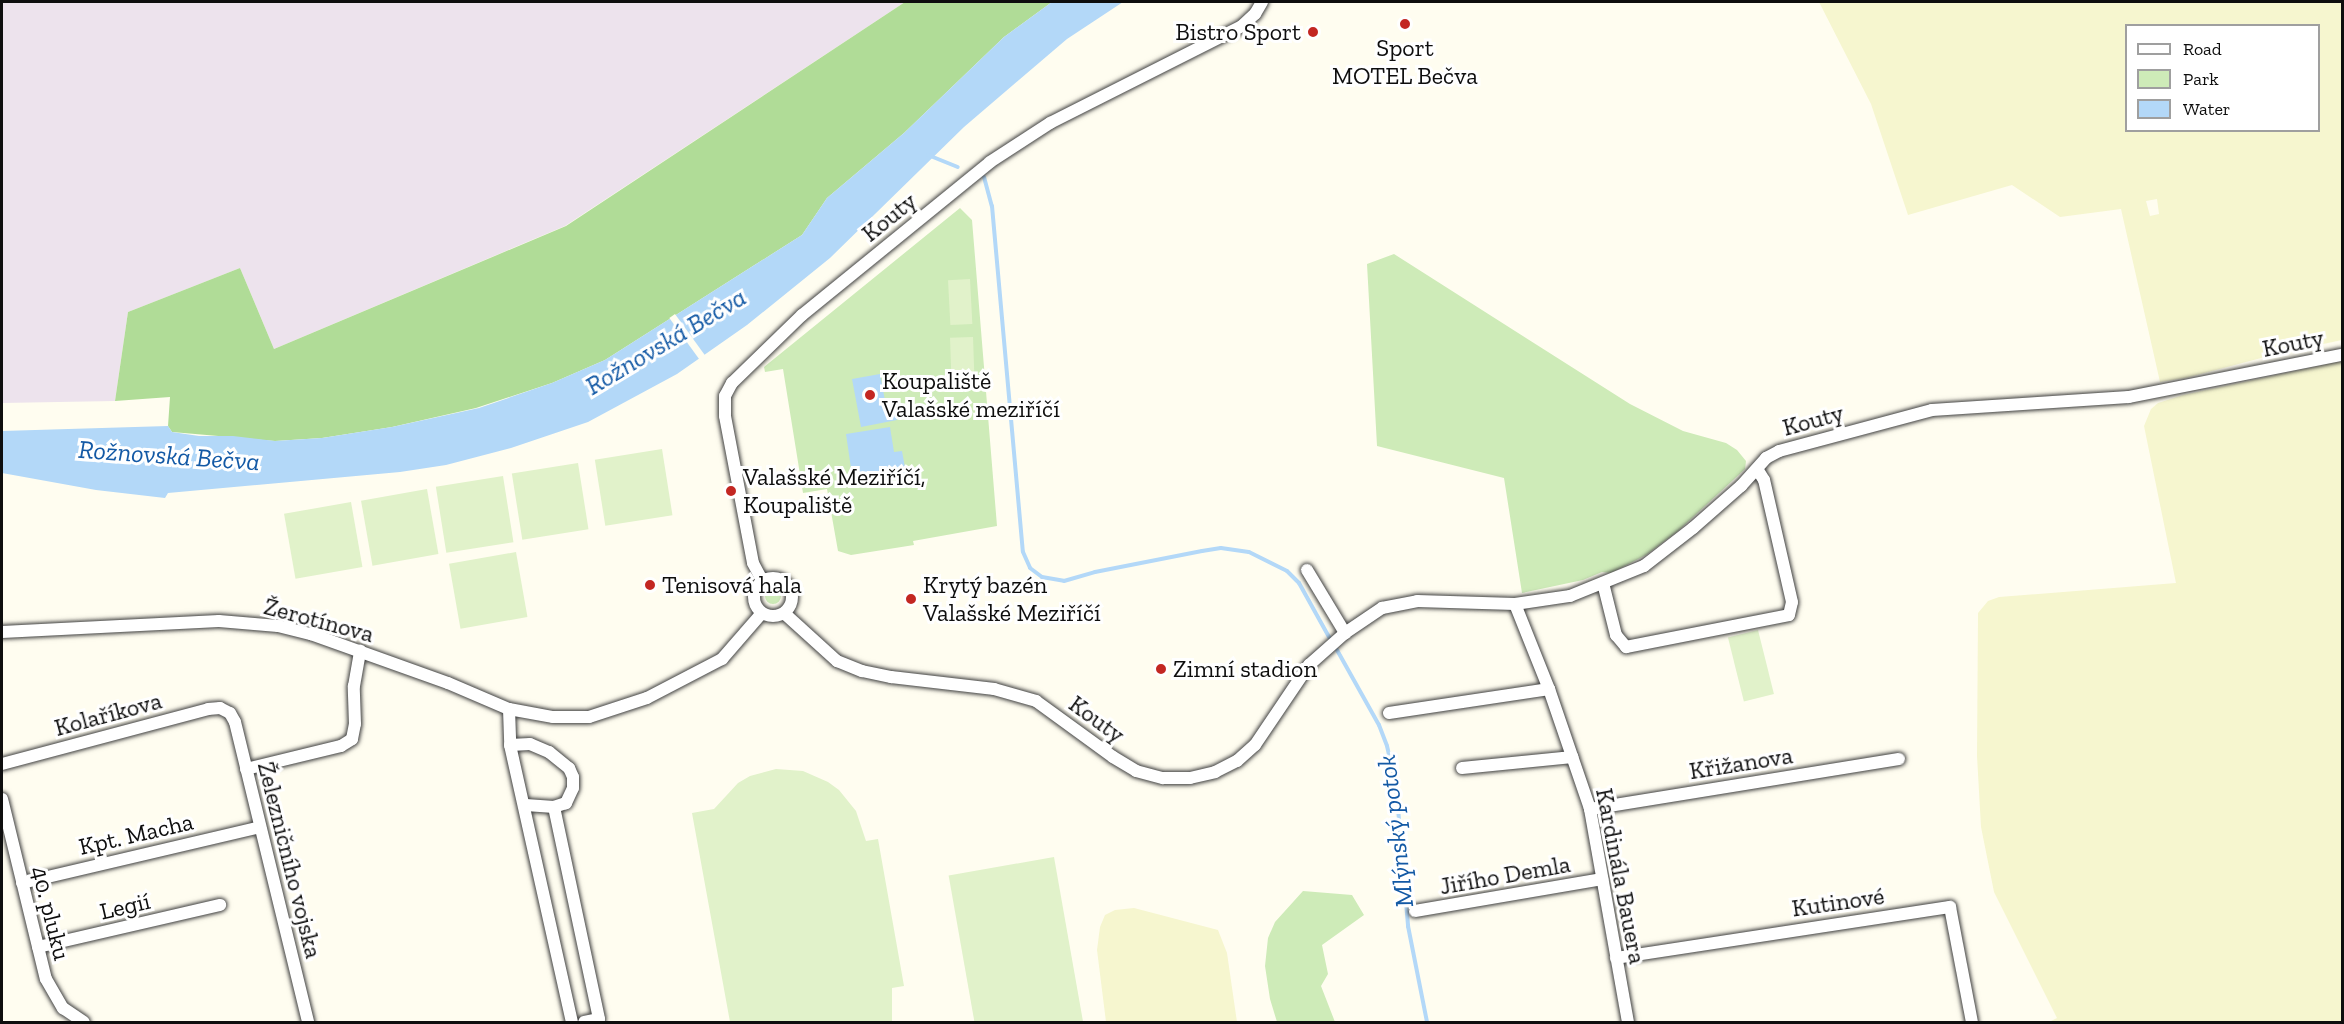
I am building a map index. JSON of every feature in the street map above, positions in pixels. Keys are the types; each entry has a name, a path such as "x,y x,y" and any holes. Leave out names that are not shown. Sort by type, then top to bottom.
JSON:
{"street":[{"name":"Kouty","path":"762,580 753,563 725,416 725,396 732,382 786,328 990,162 1050,123 1242,26 1255,14 1262,2"},
{"name":"Kouty","path":"784,613 837,661 862,671 891,677 994,689 1036,701 1136,771 1163,778 1190,778 1215,772 1237,761 1255,745 1309,665 1345,633 1382,608 1437,601 1515,604 1570,596 1603,583 1644,566 1694,528 1766,458 1779,450 1932,410 2129,397 2343,355"},
{"path":"1603,583 1616,635 1626,647 1789,615 1792,602 1764,480 1757,469"},
{"path":"1307,570 1345,633"},
{"path":"777,577 790,586 793,600 784,613 770,616 757,608 754,593 762,580 777,577"},
{"name":"Kardinála Bauera","path":"1515,604 1549,689 1590,809 1628,1023"},
{"name":"Žerotínova","path":"2,632 189,621 246,622 311,634 448,683 509,709 553,717 589,717 647,698 722,659 762,613"},
{"path":"246,770 341,746 352,739 355,724 354,686 360,651"},
{"path":"1389,714 1549,689"},
{"name":"Železničního vojska","path":"226,709 235,722 308,1023"},
{"name":"Kolaříkova","path":"2,764 208,710 226,709"},
{"path":"509,709 510,745 572,1023"},
{"path":"510,745 530,744 549,752 569,768 573,777 573,788 566,803 554,807 525,805"},
{"path":"1462,768 1572,758"},
{"name":"Křižanova","path":"1590,809 1899,759"},
{"name":"40. pluku","path":"2,799 46,979 57,1000 71,1015 84,1023"},
{"path":"554,807 599,1019 584,1023"},
{"name":"Kpt. Macha","path":"22,883 260,827"},
{"name":"Jiřího Demla","path":"1415,911 1602,879"},
{"name":"Legií","path":"38,947 220,905"},
{"name":"Kutinové","path":"1616,958 1950,907 1972,1023"}],"shaded area":[{"path":"2,2 905,2 565,226 274,349 240,268 128,312 115,401 2,403"}],"green space":[{"path":"905,2 1052,2 1004,37 904,133 827,198 802,235 605,360 552,383 476,408 392,427 322,438 275,441 172,432 168,426 170,397 115,401 128,312 240,268 274,349 566,226"},
{"path":"1819,2 2342,2 2342,340 2276,354 2186,378 2160,382 2121,209 2060,217 2012,185 1908,215 1871,104","holes":["2157,199 2159,214 2150,216 2146,201"]},
{"path":"960,208 972,220 997,526 913,541 914,545 851,555 838,551 827,489 803,493 783,369 765,372 764,367"},
{"path":"1394,254 1630,404 1683,431 1726,443 1737,450 1746,461 1745,469 1678,531 1646,555 1611,573 1602,572 1583,580 1522,593 1504,478 1377,446 1367,264"},
{"path":"970,279 972,324 950,325 948,280"},
{"path":"973,337 975,383 952,384 950,338"},
{"path":"2342,361 2342,1022 2049,1022 2057,1018 1994,892 1981,827 1977,756 1978,613 1988,601 1999,597 2176,583 2144,426 2151,409 2158,403 2183,395"},
{"path":"662,449 672,515 605,526 595,460"},
{"path":"578,463 588,529 522,540 512,473"},
{"path":"503,476 513,542 446,553 436,487"},
{"path":"427,489 438,554 372,566 361,501"},
{"path":"351,502 362,567 295,579 284,514"},
{"path":"516,552 527,617 460,629 449,564"},
{"path":"773,588 779,590 781,596 779,602 773,604 767,602 765,596 767,590"},
{"path":"1758,630 1774,694 1744,702 1728,637"},
{"path":"776,769 803,771 828,782 839,790 856,811 866,841 878,839 904,986 892,988 892,1022 730,1022 692,813 714,809 738,783 750,776"},
{"path":"1054,857 1083,1022 974,1022 949,876"},
{"path":"1303,891 1352,895 1364,915 1322,945 1328,974 1321,986 1335,1022 1277,1022 1270,999 1265,966 1268,938 1275,922"},
{"path":"1134,908 1218,930 1227,953 1237,1022 1106,1022 1097,950 1100,927 1105,915 1115,910"}],"water":[{"name":"Rožnovská Bečva","path":"1052,2 1123,2 1067,39 964,127 830,258 747,325 677,374 588,422 511,448 446,465 400,472 168,493 165,498 96,490 2,473 2,431 168,426 172,432 199,436 233,436 275,441 322,438 392,427 479,408 552,383 605,360 802,235 827,198 904,133 1004,37"},
{"name":"Koupaliště Valašské meziříčí","path":"880,374 887,411 895,410 897,420 861,427 852,379"},
{"path":"890,427 894,452 902,451 906,473 853,482 846,434"}],"pier":[{"path":"675,314 707,358 701,362 669,318"}],"waterway":[{"name":"Mlýnský potok","path":"928,155 958,167"},
{"name":"Mlýnský potok","path":"984,177 992,206 1023,552 1030,568 1042,577 1064,581 1095,572 1221,548 1249,552 1287,571 1299,583 1329,637"},
{"name":"Mlýnský potok","path":"1337,650 1379,725 1387,746 1396,785 1408,926 1427,1022"}],"place":[{"name":"Sport MOTEL Bečva","path":"1405,24"},
{"name":"Bistro Sport","path":"1313,32"},
{"name":"Koupaliště Valašské meziříčí","path":"870,395"},
{"name":"Valašské Meziříčí, Koupaliště","path":"731,491"},
{"name":"Tenisová hala","path":"650,585"},
{"name":"Krytý bazén Valašské Meziříčí","path":"911,599"},
{"name":"Zimní stadion","path":"1161,669"}]}
